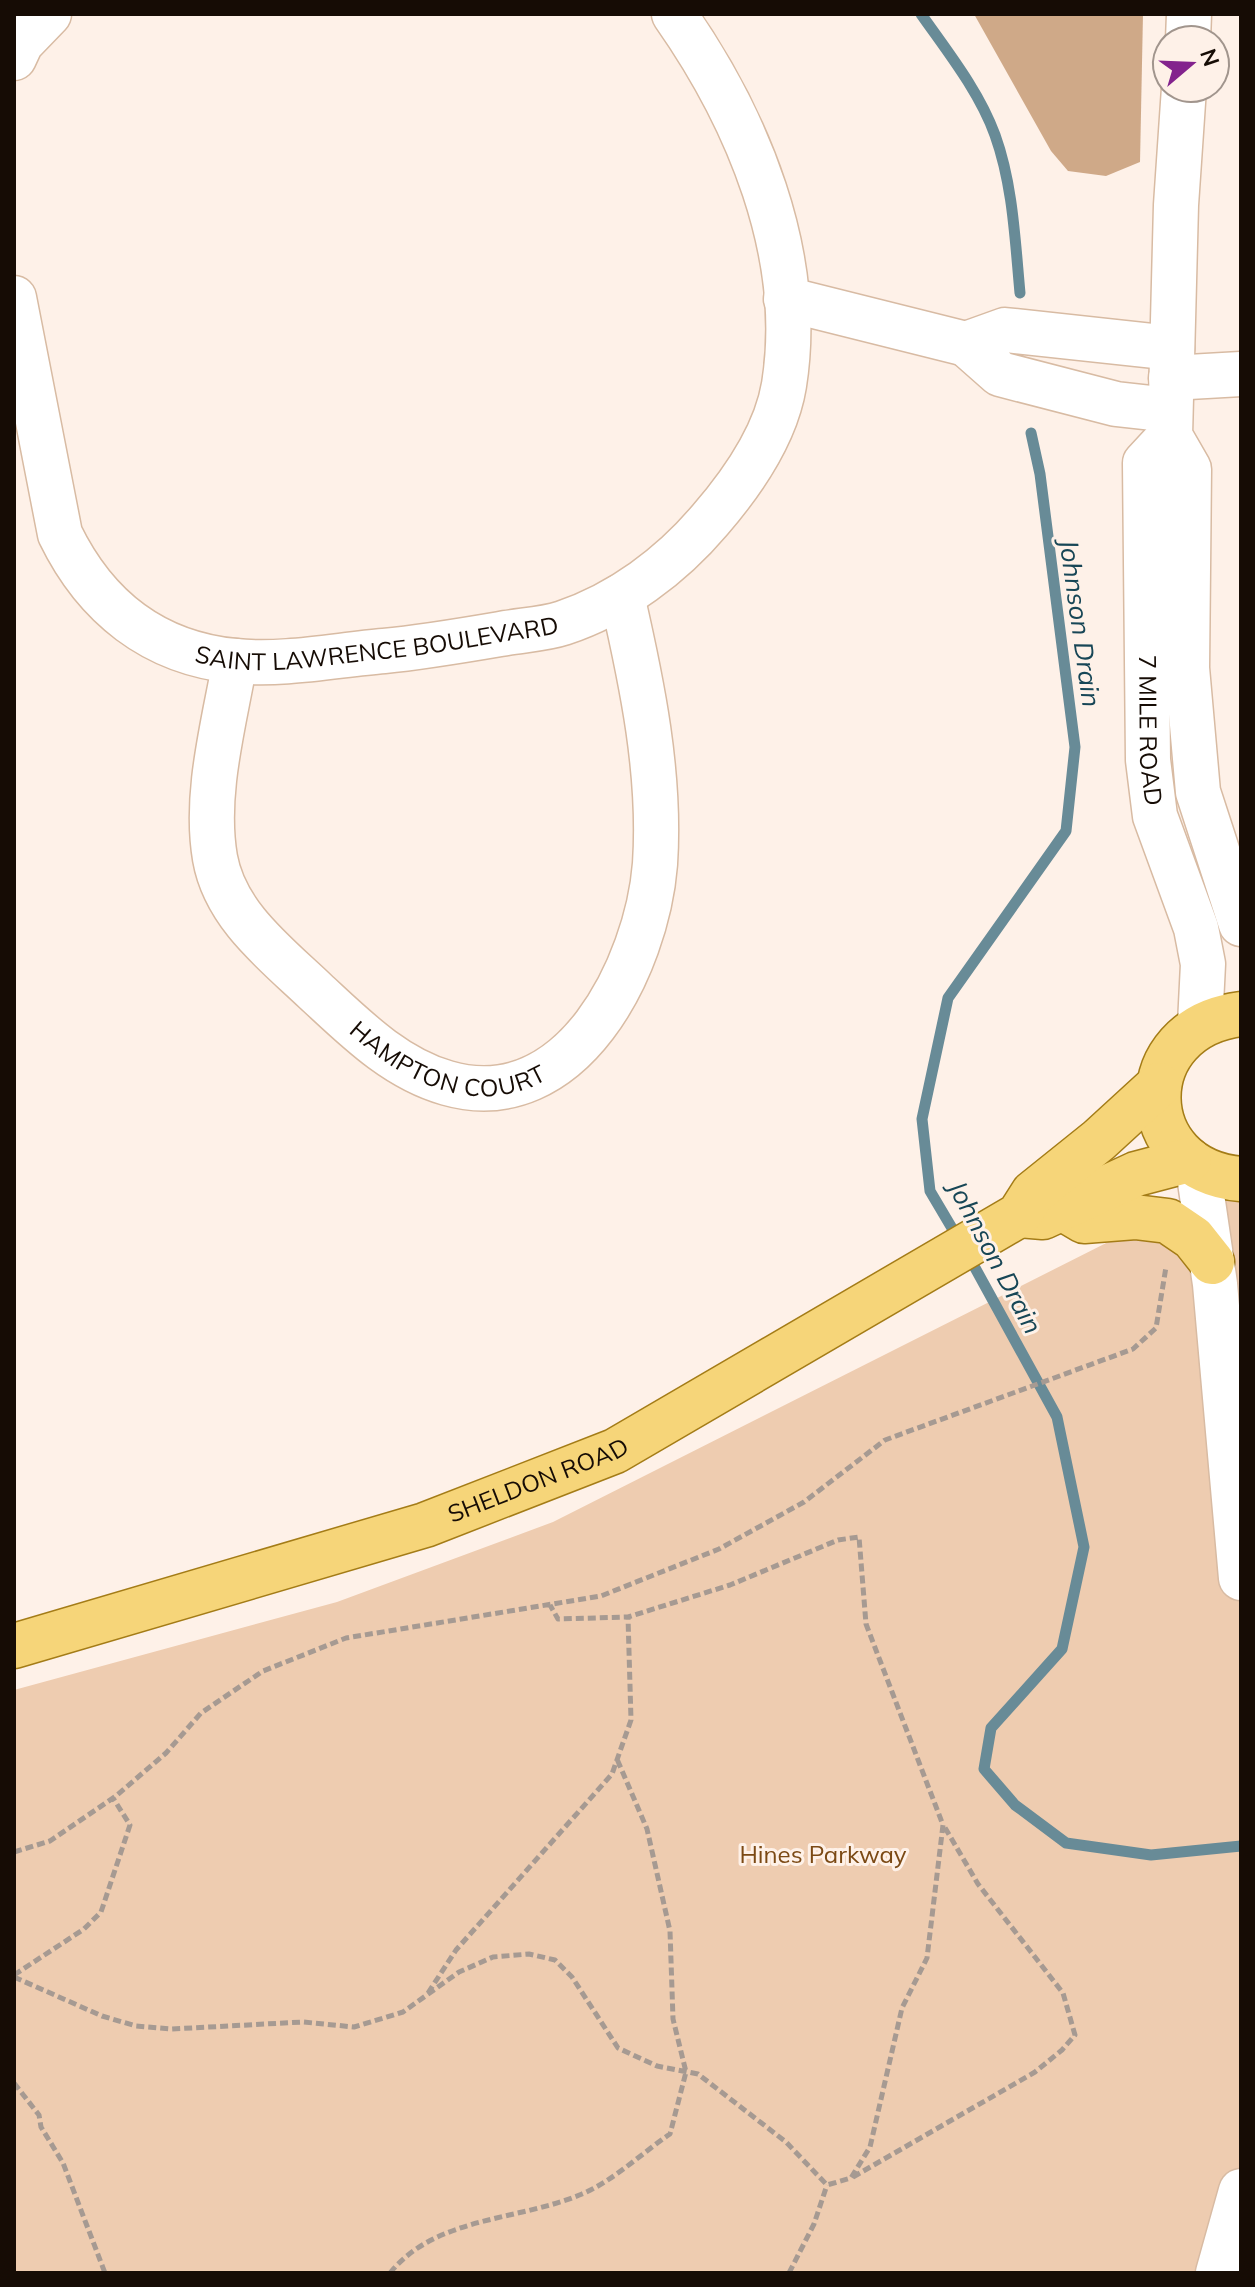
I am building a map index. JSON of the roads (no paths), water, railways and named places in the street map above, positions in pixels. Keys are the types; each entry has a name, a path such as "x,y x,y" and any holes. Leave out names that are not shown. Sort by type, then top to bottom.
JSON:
{"main road":[{"path":"1220,1019 1183,1037 1170,1054 1159,1085 1160,1117 1169,1136 1193,1164 1218,1176 1241,1179"},
{"name":"SHELDON ROAD","path":"14,1646 425,1525 538,1484 628,1444 1005,1223 1033,1193 1099,1140 1159,1085"},
{"name":"SHELDON ROAD","path":"1005,1223 1043,1217 1136,1174 1193,1164"},
{"path":"1062,1208 1084,1221 1135,1217 1174,1224 1193,1238 1212,1262"}],"street":[{"path":"14,58 21,43 49,14"},
{"name":"SAINT LAWRENCE BOULEVARD","path":"15,308 52,509 75,565 102,600 144,632 187,651 235,661 420,648 561,624 622,596 658,571 695,539 727,501 753,462 784,387 786,299 781,254 768,202 741,130 713,73 674,14"},
{"path":"1171,393 1183,104"},
{"path":"786,299 966,344 1000,374 1116,404 1241,374"},
{"path":"966,344 1005,330 1171,393"},
{"name":"7 MILE ROAD","path":"1171,393 1189,469 1187,668 1198,792 1241,924"},
{"name":"7 MILE ROAD","path":"1171,393 1145,463 1148,760 1155,816 1196,928 1203,964 1220,1019"},
{"name":"HAMPTON COURT","path":"235,661 214,782 215,857 236,910 262,942 393,1058 448,1083 480,1089 503,1086 548,1070 580,1045 625,976 648,909 655,863 652,767 643,690 622,596"},
{"path":"1193,1164 1212,1262 1241,1578"},
{"path":"1218,2273 1238,2221"}],"waterway":[{"name":"Johnson Drain","path":"921,14 971,87 995,135 1010,193 1020,293"},
{"name":"Johnson Drain","path":"959,1240 930,1191 922,1119 948,998 1066,831 1075,747 1040,474 1031,433"},
{"name":"Johnson Drain","path":"968,1255 1057,1417 1084,1547 1062,1649 991,1728 984,1769 1015,1805 1066,1843 1151,1855 1241,1846"}],"park label":[{"name":"Hines Parkway","path":"823,1855"}]}
